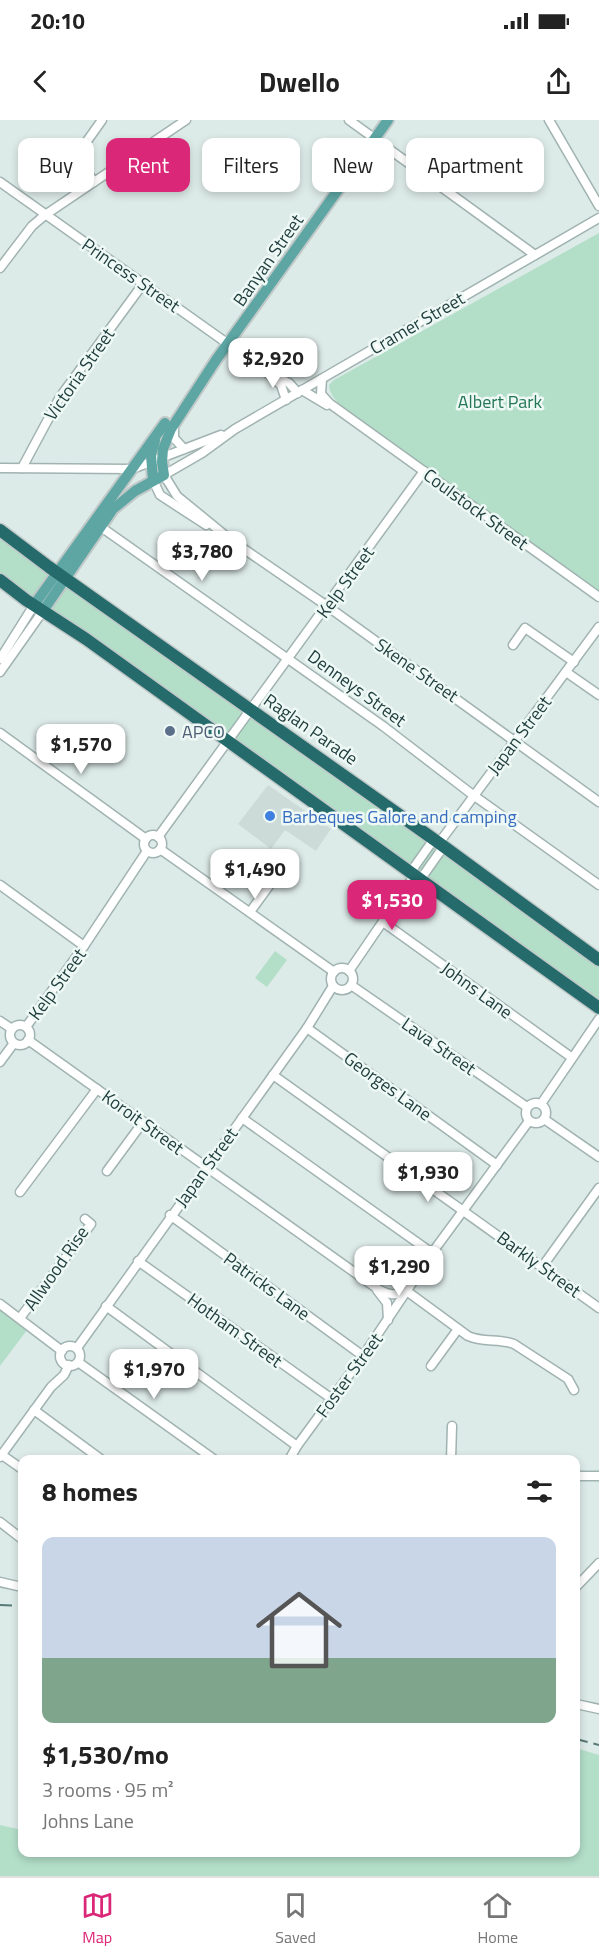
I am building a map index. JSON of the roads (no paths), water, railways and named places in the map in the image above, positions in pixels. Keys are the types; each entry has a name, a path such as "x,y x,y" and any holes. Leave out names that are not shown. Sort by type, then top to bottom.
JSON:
{"highway":[{"name":"Raglan Parade","path":"0,530 599,960"},
{"path":"0,580 86,639 599,1008"}],"main road":[{"name":"Banyan Street","path":"375,138 388,120"},
{"name":"Banyan Street","path":"159,478 157,459 170,423 336,192"},
{"path":"38,608 98,524 128,473 170,423"},
{"path":"128,473 131,494"},
{"path":"98,524 131,494 159,478"}],"street":[{"path":"89,138 102,120"},
{"path":"94,182 186,120"},
{"path":"349,120 375,138"},
{"path":"549,120 599,206"},
{"path":"394,152 534,255"},
{"name":"Princess Street","path":"0,182 262,368 300,392"},
{"path":"0,268 32,226 79,192"},
{"name":"Cramer Street","path":"159,478 202,453 235,429 599,218"},
{"name":"Victoria Street","path":"21,468 60,397 143,284"},
{"name":"Princess Street","path":"262,368 281,385 286,400"},
{"name":"Coulstock Street","path":"322,379 321,390 325,400 599,597"},
{"name":"Coulstock Street","path":"300,392 353,421"},
{"path":"170,423 174,438 184,449"},
{"name":"Cramer Street","path":"157,459 235,429"},
{"path":"0,468 104,469 128,473 157,459"},
{"name":"Kelp Street","path":"158,837 424,471"},
{"name":"Skene Street","path":"165,499 156,489 159,478 177,496 232,541"},
{"name":"Skene Street","path":"131,494 148,490 232,541 327,606 599,802"},
{"name":"Denneys Street","path":"98,524 383,726 473,795 599,885"},
{"path":"0,658 38,608"},
{"path":"0,672 38,608"},
{"name":"Japan Street","path":"349,971 473,795 599,627"},
{"path":"513,645 525,628 574,662"},
{"path":"566,672 599,695"},
{"path":"0,733 146,838"},
{"path":"146,838 158,837 161,840 160,849"},
{"path":"146,838 144,846 147,851 155,852 160,849"},
{"path":"160,849 334,972"},
{"name":"Kelp Street","path":"26,1027 84,946 147,851"},
{"path":"250,912 290,857"},
{"path":"0,885 84,946"},
{"name":"Johns Lane","path":"383,922 571,1057"},
{"path":"342,969 349,971 352,978 351,985 341,990 333,986 331,980 334,972 342,969"},
{"name":"Lava Street","path":"351,985 527,1107"},
{"name":"Japan Street","path":"76,1348 307,1028 333,986"},
{"path":"541,1104 571,1057 596,1030 599,1019"},
{"path":"0,1021 12,1029"},
{"path":"18,1025 26,1027 30,1033 28,1040 20,1045 14,1042 10,1036 12,1029 18,1025"},
{"name":"Georges Lane","path":"307,1028 498,1165"},
{"name":"Koroit Street","path":"28,1040 387,1295 408,1292"},
{"path":"0,1062 14,1042"},
{"name":"Barkly Street","path":"273,1075 599,1308"},
{"path":"20,1192 97,1089"},
{"path":"533,1103 541,1104 546,1112 544,1119 538,1123 529,1121 525,1114 527,1107 533,1103"},
{"path":"242,1118 432,1253"},
{"path":"544,1119 599,1157"},
{"name":"Foster Street","path":"293,1452 408,1292 432,1253 529,1121"},
{"path":"107,1171 143,1122"},
{"path":"542,1267 599,1188"},
{"name":"Patricks Lane","path":"170,1215 363,1356"},
{"name":"Allwood Rise","path":"20,1318 91,1224 85,1219"},
{"name":"Hotham Street","path":"138,1261 332,1399"},
{"name":"Koroit Street","path":"375,1287 387,1303 388,1320"},
{"path":"408,1292 478,1341 514,1344 568,1379 574,1390"},
{"path":"0,1304 20,1318 69,1365"},
{"path":"105,1305 293,1452"},
{"path":"431,1366 458,1329"},
{"path":"54,1383 61,1355 68,1346 76,1348 80,1353 78,1362"},
{"path":"18,1467 1,1456 54,1383 64,1375 69,1365 78,1362"},
{"path":"78,1362 208,1455"},
{"path":"34,1410 95,1455"},
{"path":"451,1455 452,1426"},
{"path":"580,1476 599,1476"},
{"path":"0,1522 18,1536"},
{"path":"580,1583 599,1563"},
{"path":"0,1582 18,1586"},
{"path":"580,1705 599,1709"}],"railway":[{"path":"0,1605 18,1606"},
{"path":"580,1740 599,1745"}],"place":[{"name":"APCO","path":"170,731"},
{"name":"Barbeques Galore and camping","path":"270,816"}],"park label":[{"name":"Albert Park","path":"500,401"}]}
